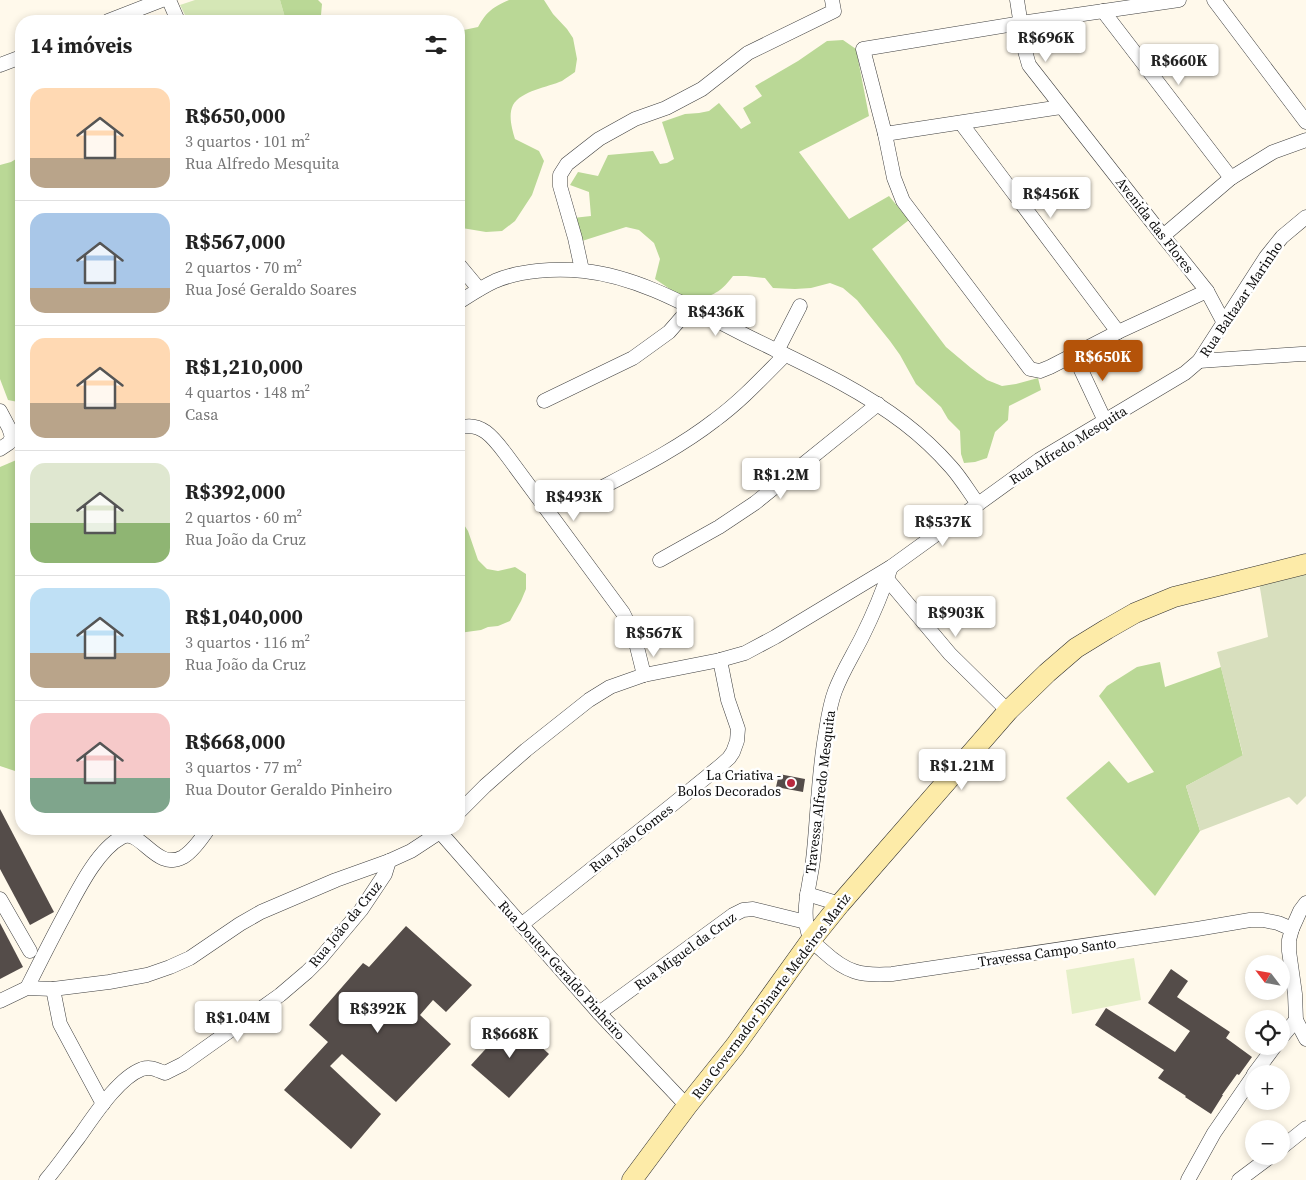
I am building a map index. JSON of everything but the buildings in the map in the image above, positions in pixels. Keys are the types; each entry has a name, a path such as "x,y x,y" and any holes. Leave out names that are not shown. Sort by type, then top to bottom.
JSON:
{"main road":[{"name":"Rua Governador Dinarte Medeiros Mariz","path":"632,1180 734,1046 808,931 840,904 1008,711 1047,672 1076,648 1135,613 1174,597 1306,564"}],"street":[{"path":"141,0 163,0"},
{"path":"124,15 163,0"},
{"path":"163,0 174,15"},
{"path":"582,270 560,186 560,175 567,164 599,139 635,119 666,108 702,89 748,52 834,11 832,0"},
{"name":"Avenida das Flores","path":"1017,0 1029,65 1207,291 1224,323"},
{"path":"1179,0 863,49 894,178 903,201 1028,368 1040,370 1050,367 1118,332 1207,291"},
{"path":"1214,0 1306,122"},
{"path":"1103,11 1231,178"},
{"path":"0,65 15,59"},
{"path":"884,134 1061,107"},
{"path":"961,123 1118,332"},
{"path":"1163,236 1231,178 1274,152 1306,140"},
{"name":"Rua Baltazar Marinho","path":"1199,361 1266,258 1282,237 1306,216"},
{"path":"465,298 495,281 518,274 554,270 582,270 599,273 630,281 659,292 878,404 905,424 952,468 978,504"},
{"path":"465,272 479,289"},
{"path":"597,490 686,440 744,397 781,353 800,306"},
{"path":"544,401 633,358 668,332 690,308"},
{"path":"1199,361 1306,354"},
{"path":"1074,355 1105,420"},
{"name":"Rua Alfredo Mesquita","path":"465,806 506,768 589,700 610,687 644,675 720,660 745,653 775,637 889,573 978,504 1039,460 1168,384 1199,361"},
{"path":"660,560 719,527 755,503 878,404"},
{"path":"0,411 12,437 9,443 0,450"},
{"path":"465,427 472,426 480,428 496,441 623,613 634,635 644,675"},
{"path":"889,573 950,654 1008,711"},
{"name":"Travessa Alfredo Mesquita","path":"808,931 807,894 813,861 822,749 830,708 834,692 843,671 862,636 889,573"},
{"name":"Rua João Gomes","path":"521,925 672,806 729,758 737,742 738,729 728,700 720,660"},
{"path":"27,988 76,893 93,865 108,848 129,835 158,856 172,860 190,852 203,835"},
{"path":"0,1001 27,988 53,989 109,982 147,975 170,968 190,958 261,912 336,880 389,861 411,851 435,835"},
{"name":"Rua Doutor Geraldo Pinheiro","path":"446,835 521,925 599,1013 687,1106"},
{"name":"Rua João da Cruz","path":"46,1180 103,1104 133,1074 150,1068 165,1072 183,1064 280,995 307,972 345,929 376,888 385,874 389,861"},
{"path":"807,894 840,904"},
{"path":"0,899 30,951"},
{"path":"1304,908 1292,929 1289,951 1296,1020 1306,1038"},
{"name":"Rua Miguel da Cruz","path":"599,1013 733,915 743,910 753,909 808,931"},
{"name":"Travessa Campo Santo","path":"808,931 831,958 844,968 872,975 892,974 1033,954 1250,920 1264,920 1292,929"},
{"path":"53,989 60,1024 103,1104"},
{"path":"1290,1027 1296,1020"},
{"path":"1188,1180 1214,1133 1245,1087"},
{"path":"1290,1141 1306,1128"},
{"path":"1239,1180 1255,1175 1263,1165"}],"green space":[{"path":"195,0 280,0 284,15 185,15 180,5"},
{"path":"280,0 318,0 322,4 321,15 284,15"},
{"path":"509,0 544,0 573,38 577,59 575,72 562,81 522,96 513,105 511,118 515,139 539,151 544,161 532,195 515,221 502,231 486,232 465,228 465,30 478,27 484,17"},
{"path":"843,40 856,49 869,116 799,152 849,219 889,196 909,220 872,249 946,347 987,380 1002,386 1038,378 1041,390 1009,406 1008,420 995,432 987,458 975,462 964,463 961,454 960,431 948,419 941,407 916,384 890,341 857,300 843,288 830,283 811,288 773,288 765,278 733,276 718,291 689,302 655,279 660,259 654,243 639,230 626,227 582,241 573,218 591,216 589,192 570,185 578,172 598,176 608,155 653,151 660,164 667,163 674,159 662,122 685,114 709,111 719,103 741,129 751,123 743,108 762,96 755,86 798,61 827,41"},
{"path":"15,160 15,401 8,400 0,379 0,165"},
{"path":"15,461 15,771 0,766 0,467"},
{"path":"465,526 478,560 487,569 498,571 515,567 526,574 526,589 510,621 481,630 465,632"},
{"path":"1306,572 1306,796 1297,805 1289,797 1200,831 1186,786 1243,755 1217,652 1268,637 1259,582"},
{"path":"1160,662 1165,687 1221,667 1243,756 1186,786 1200,831 1155,896 1066,798 1109,761 1128,783 1154,772 1099,696 1107,686 1137,667"},
{"path":"1134,958 1141,1000 1072,1014 1066,970"}],"place":[{"name":"La Criativa - Bolos Decorados","path":"791,783"}]}
